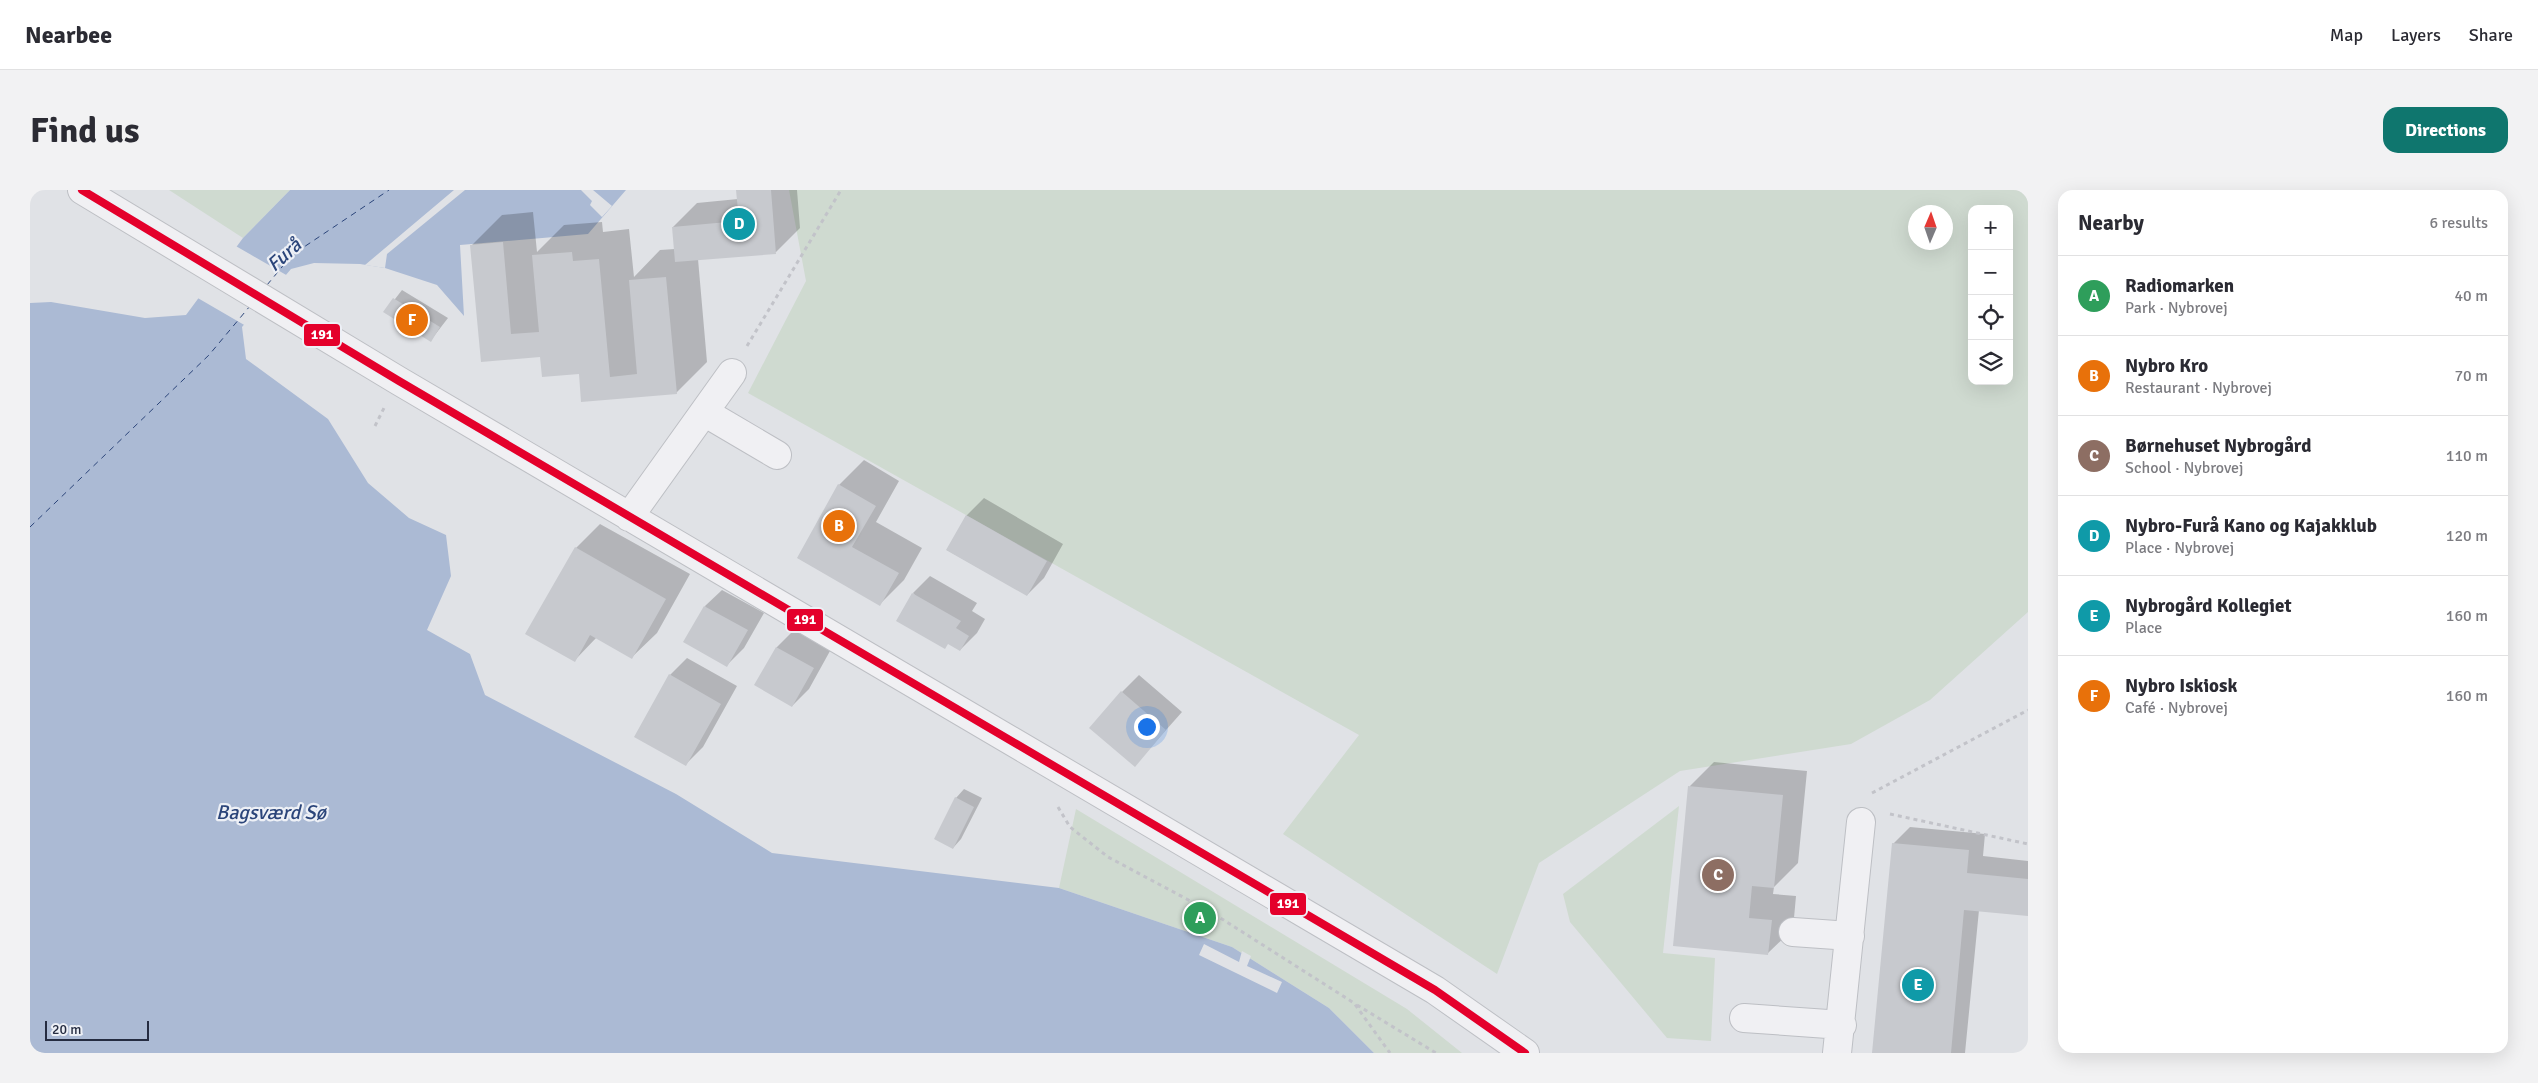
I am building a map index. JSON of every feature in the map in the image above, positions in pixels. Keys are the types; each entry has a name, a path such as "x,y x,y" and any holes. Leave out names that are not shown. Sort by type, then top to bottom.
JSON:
{"street":[{"path":"82,190 295,319 1056,769 1435,990 1525,1053"},
{"path":"630,517 732,372"},
{"path":"704,412 777,455"},
{"path":"1838,1053 1863,815"},
{"path":"1793,932 1850,936"},
{"path":"1744,1018 1842,1025"}],"path":[{"path":"732,372 841,190"},
{"path":"374,426 384,408"},
{"path":"2028,710 1870,794 1863,815 2028,844"},
{"path":"1056,769 1048,790 1070,827 1108,858 1211,912 1354,1004 1436,1053"},
{"path":"1354,1004 1390,1053"}],"shaded area":[{"path":"169,190 290,190 243,238"},
{"path":"789,190 2028,190 2028,612 1930,700 1851,744 1680,771 1539,863 1497,974 1283,834 1359,735 748,393 806,281"},
{"path":"1679,806 1663,953 1715,958 1711,1041 1667,1038 1570,922 1563,894"},
{"path":"1076,809 1407,1009 1462,1053 1374,1053 1329,1008 1232,947 1059,888"}],"water":[{"name":"Bagsværd Sø","path":"290,190 626,190 588,234 460,245 464,316 437,285 385,268 360,264 314,263 291,269 242,327 246,359 328,419 368,483 409,518 446,535 451,576 427,630 470,654 485,695 676,794 772,853 1059,888 1232,947 1329,1008 1374,1053 30,1053 30,303 51,302 145,318 186,315 243,238"}],"pier":[{"path":"454,190 465,190 387,254 385,268 365,265"},
{"path":"581,190 593,190 612,206 602,217 590,205 592,201"},
{"path":"234,245 288,276 246,326 196,297"},
{"path":"1204,944 1239,962 1242,951 1251,956 1247,966 1282,982 1277,993 1199,955"}],"building":[{"path":"736,190 771,190 776,254 675,262 672,227 739,221"},
{"path":"503,242 511,334 539,332 532,255 572,252 573,261 599,259 610,377 637,374 629,280 666,277 677,394 581,402 579,374 542,377 540,357 481,362 470,245"},
{"path":"393,298 440,327 431,342 383,312"},
{"path":"838,484 876,506 852,547 899,573 880,606 797,558"},
{"path":"966,515 1047,561 1027,596 946,550"},
{"path":"575,547 666,599 632,659 590,635 575,662 525,634"},
{"path":"912,593 961,621 956,628 969,636 960,651 948,644 945,649 896,621"},
{"path":"704,606 748,630 727,667 683,642"},
{"path":"776,647 814,668 792,707 754,685"},
{"path":"669,674 721,704 686,766 634,737"},
{"path":"1121,691 1166,730 1135,767 1089,728"},
{"path":"1688,786 1783,795 1774,888 1752,886 1749,918 1772,920 1768,955 1673,946"},
{"path":"955,797 974,807 953,849 934,839"},
{"path":"1892,843 1969,850 1967,873 2028,879 2028,916 1964,910 1951,1053 1872,1053"}],"ferry route":[{"path":"267,285 292,255 389,190"},
{"path":"30,527 209,355 250,306"}],"transit line":[{"name":"191","path":"82,190 399,381 1435,990 1525,1053"}],"place":[{"name":"Nybro-Furå Kano og Kajakklub","path":"739,224"},
{"name":"Nybro Iskiosk","path":"412,320"},
{"name":"Nybro Kro","path":"839,526"},
{"name":"Børnehuset Nybrogård","path":"1718,875"},
{"name":"Radiomarken","path":"1200,918"},
{"name":"Nybrogård Kollegiet","path":"1918,985"}],"water label":[{"name":"Furå","path":"284,255"}]}
